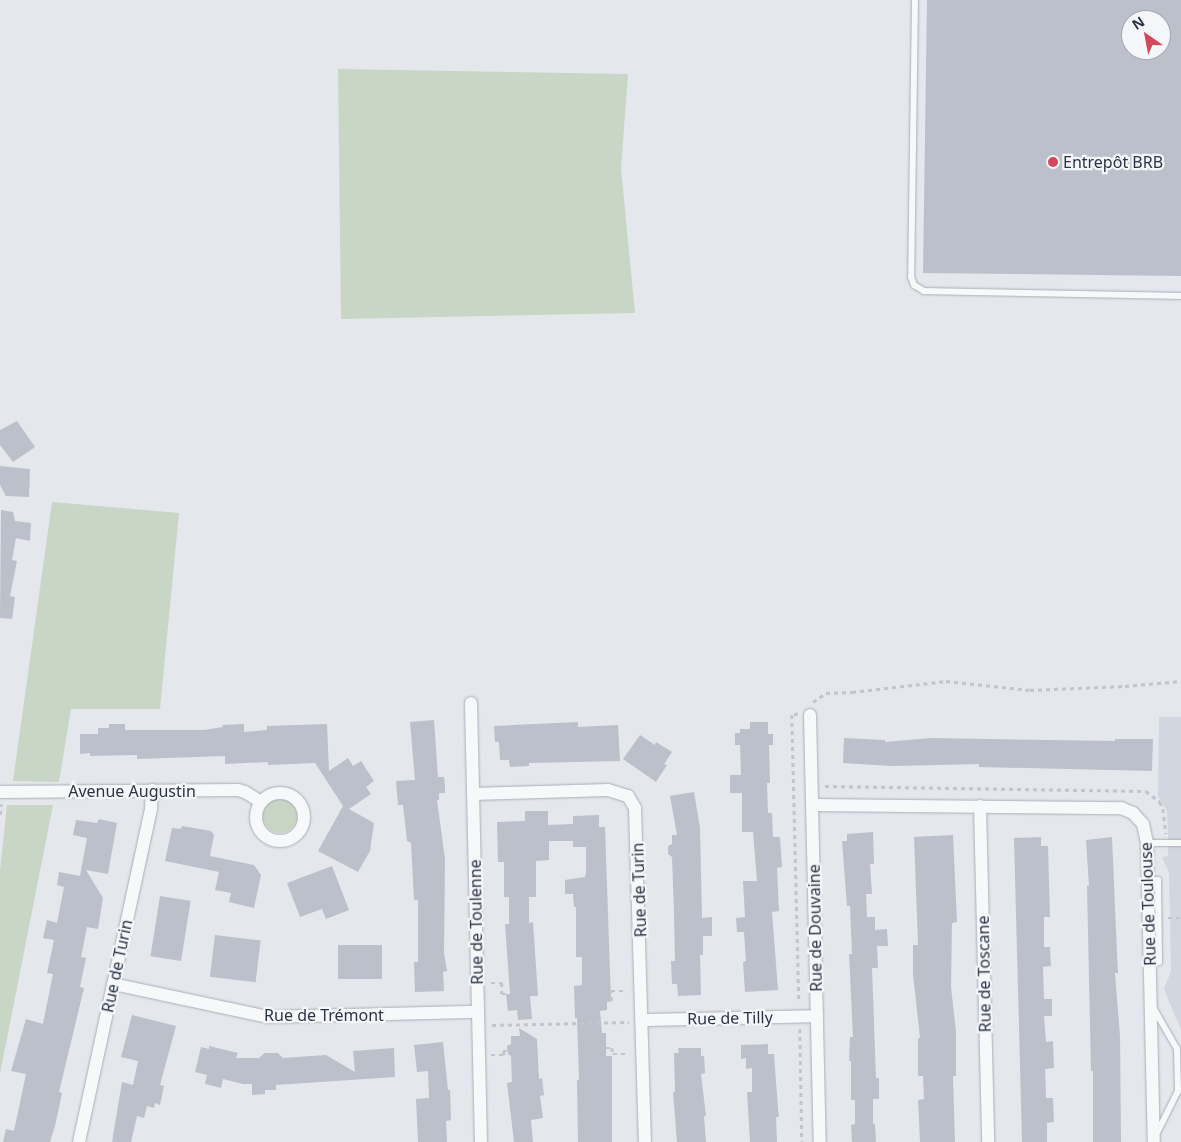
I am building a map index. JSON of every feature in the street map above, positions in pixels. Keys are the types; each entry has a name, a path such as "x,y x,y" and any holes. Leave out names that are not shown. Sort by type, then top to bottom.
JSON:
{"street":[{"name":"Rue de Toulenne","path":"471,703 481,1142"},
{"name":"Rue de Douvaine","path":"804,714 812,805 820,1142"},
{"name":"Rue de Turin","path":"79,1142 151,809 152,790"},
{"name":"Avenue Augustin","path":"1,797 152,790 238,790 261,802"},
{"name":"Rue de Turin","path":"473,794 608,790 621,793 632,802 637,814 642,991 637,1021 643,1054 645,1142"},
{"name":"Rue de Toulouse","path":"812,805 980,800 1121,808 1134,813 1139,818 1145,831 1147,843 1154,1140"},
{"name":"Rue de Toscane","path":"980,800 988,1142"},
{"name":"Rue de Trémont","path":"113,984 268,1017 478,1012"},
{"name":"Rue de Tilly","path":"637,1021 817,1016"}],"lane":[{"path":"915,0 911,277 914,285 924,291 1181,296"},
{"path":"1147,843 1181,843"},
{"path":"1151,1002 1177,1049 1178,1092 1154,1140"}],"path":[{"path":"804,714 818,696 826,693 852,692 946,681 1030,690 1125,686 1181,681"},
{"name":"Rue de Douvaine","path":"799,1002 792,715 804,714"},
{"path":"793,786 800,786"},
{"name":"Rue de Toulouse","path":"827,786 1146,791 1160,802 1163,809 1166,835"},
{"path":"980,788 980,800"},
{"path":"0,815 1,797"},
{"path":"1167,918 1181,918"},
{"path":"478,984 502,983 502,994 506,994"},
{"path":"607,1001 611,1001 611,991 642,991"},
{"path":"488,1025 637,1021"},
{"path":"800,1030 802,1142"},
{"path":"606,1048 612,1048 613,1054 643,1054"},
{"path":"479,1055 504,1055 503,1051 508,1051"}],"shaded area":[{"path":"1159,717 1181,717 1181,1030 1164,989 1171,971 1169,872 1162,857 1168,856 1167,811 1158,796"}],"green space":[{"path":"338,69 628,74 621,169 635,313 341,319"},
{"path":"52,502 179,513 160,709 71,709 59,782 13,781"},
{"path":"280,799 292,804 297,816 292,828 280,833 268,828 263,816 268,804"},
{"path":"7,805 53,805 0,1074 0,871"}],"building":[{"name":"Entrepôt BRB","path":"927,0 1181,0 1181,276 923,273"},
{"path":"17,421 35,447 13,462 0,445 0,430"},
{"path":"0,466 30,469 29,497 6,496 0,485"},
{"path":"1,510 13,512 15,521 31,523 30,541 16,538 12,560 17,561 10,596 15,597 12,619 0,618"},
{"path":"434,720 438,777 444,777 445,787 445,793 439,793 439,800 437,800 445,859 444,953 447,971 443,972 444,991 415,992 414,962 418,962 418,900 414,900 411,843 407,841 403,805 398,805 396,781 415,780 410,722"},
{"path":"578,722 578,727 618,725 620,761 529,763 529,766 510,767 509,760 500,760 499,742 495,742 494,726"},
{"path":"750,722 768,722 768,734 773,734 773,745 769,745 770,783 767,783 768,813 772,813 773,837 780,837 782,867 777,868 779,911 772,912 778,990 745,992 743,962 746,961 744,932 737,932 736,918 745,917 743,881 757,881 753,832 742,832 742,793 730,793 730,775 741,775 740,745 735,745 735,733 740,733 740,729 750,729"},
{"path":"109,724 125,724 125,730 204,730 223,727 222,725 244,724 244,732 267,730 267,726 327,724 329,771 348,758 353,766 361,761 374,781 366,787 371,794 349,809 374,823 370,851 358,872 318,851 343,806 315,763 268,765 268,762 225,764 225,756 137,759 137,755 90,756 90,753 80,754 80,734 98,734 98,728 109,728"},
{"path":"640,735 655,745 656,742 672,752 664,764 667,765 656,782 623,759"},
{"path":"844,738 885,740 885,742 931,738 1115,741 1115,739 1153,739 1152,771 979,767 979,764 892,766 843,763"},
{"path":"694,792 700,828 702,918 712,917 712,936 703,936 703,955 700,955 701,995 678,996 677,984 672,984 671,961 675,961 674,913 672,857 668,854 668,846 672,844 672,835 677,835 670,796"},
{"path":"525,811 548,811 548,825 573,824 573,816 599,815 599,827 605,827 611,1001 607,1001 607,1010 600,1011 602,1033 606,1033 606,1056 612,1056 612,1142 578,1142 577,1080 579,1080 574,986 582,985 582,957 576,957 576,907 574,907 573,894 565,894 565,880 585,877 586,847 573,847 573,841 549,841 549,860 536,861 536,897 529,897 529,923 533,922 538,996 530,996 532,1019 518,1020 517,1010 508,1011 506,994 510,994 505,924 509,924 509,897 504,897 504,862 498,862 497,822 525,821"},
{"path":"99,819 117,823 108,874 86,870 103,898 98,929 87,927 81,957 86,958 80,987 84,988 59,1092 62,1093 55,1126 50,1142 3,1142 6,1129 14,1131 26,1074 11,1071 26,1019 43,1024 53,974 47,973 54,940 43,938 47,920 57,923 64,887 57,885 59,872 80,876 87,838 73,835 76,820 97,823"},
{"path":"182,826 211,831 214,835 210,856 254,865 261,875 254,908 229,902 231,893 215,890 219,872 165,861 172,828 181,829"},
{"path":"873,832 874,864 870,864 872,894 866,894 867,917 875,917 875,930 887,929 888,946 877,946 878,968 872,968 876,1078 879,1078 879,1099 873,1099 873,1124 875,1124 876,1142 852,1142 851,1125 855,1124 855,1100 851,1100 851,1061 849,1061 850,1037 853,1037 849,954 852,954 850,906 847,906 842,841 847,841 847,834"},
{"path":"953,835 957,922 952,923 951,987 956,1031 956,1076 953,1076 955,1142 920,1142 918,1100 924,1099 923,1076 918,1076 918,1038 920,1038 913,974 913,945 918,945 914,837"},
{"path":"1041,837 1041,846 1048,846 1050,917 1044,917 1044,947 1050,947 1051,966 1043,967 1044,999 1052,999 1052,1016 1044,1016 1046,1042 1053,1041 1054,1068 1045,1069 1046,1098 1053,1098 1054,1122 1047,1123 1047,1142 1022,1142 1014,838"},
{"path":"1112,837 1118,973 1115,973 1120,1036 1121,1142 1093,1142 1093,1071 1091,1071 1087,886 1089,886 1086,840"},
{"path":"332,866 349,910 326,919 322,909 300,917 287,883"},
{"path":"160,896 191,901 181,961 150,956"},
{"path":"215,935 261,941 256,982 210,977"},
{"path":"338,945 382,945 382,979 338,979"},
{"path":"132,1015 176,1026 160,1085 164,1086 160,1105 155,1103 154,1108 147,1106 144,1118 137,1116 131,1142 112,1142 122,1082 133,1085 138,1061 121,1057"},
{"path":"519,1028 537,1039 539,1079 542,1078 544,1095 540,1096 543,1118 531,1120 533,1142 514,1142 507,1083 512,1082 511,1056 508,1054 507,1046 511,1044 511,1036 520,1036"},
{"path":"443,1042 448,1090 450,1090 451,1120 446,1121 447,1142 418,1142 416,1099 429,1098 428,1071 417,1072 414,1045"},
{"path":"768,1044 768,1054 774,1054 779,1117 776,1117 777,1142 750,1142 747,1092 752,1092 752,1068 746,1069 746,1058 741,1059 741,1045"},
{"path":"209,1046 238,1053 236,1058 259,1058 265,1053 278,1053 283,1058 326,1055 355,1072 353,1051 394,1048 395,1077 276,1085 276,1090 265,1090 265,1094 252,1095 252,1084 243,1084 223,1079 221,1088 205,1084 207,1075 195,1072 201,1047 209,1049"},
{"path":"678,1048 701,1048 701,1056 704,1056 705,1073 701,1074 706,1116 704,1116 706,1142 677,1142 673,1092 675,1092 674,1053 679,1053"}],"place":[{"name":"Entrepôt BRB","path":"1053,162"}]}
